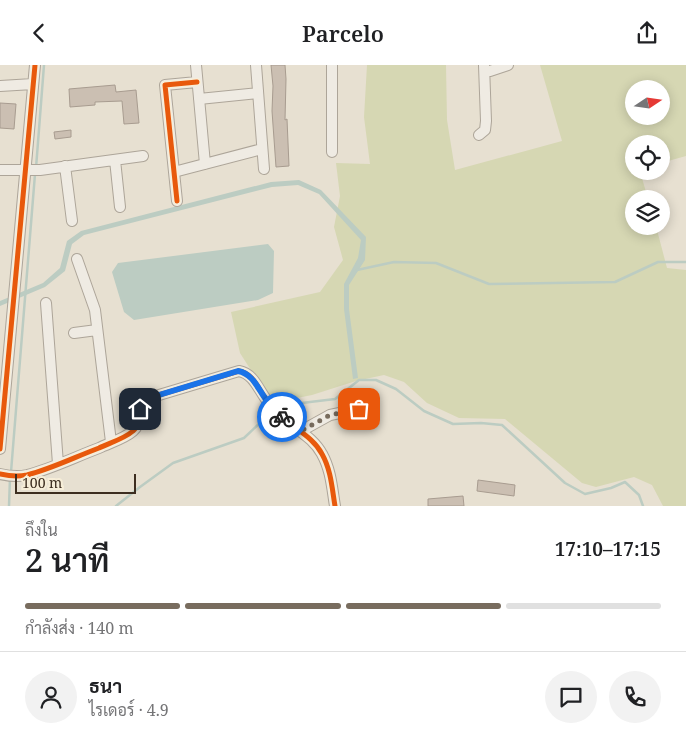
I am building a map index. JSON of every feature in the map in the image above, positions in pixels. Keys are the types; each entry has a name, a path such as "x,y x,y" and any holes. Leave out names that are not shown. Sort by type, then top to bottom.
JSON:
{"street":[{"path":"0,449 13,289 35,65"},
{"path":"196,65 205,164"},
{"path":"256,65 264,169"},
{"path":"332,65 332,152"},
{"path":"479,135 485,130 487,68 508,65"},
{"path":"177,201 165,85 197,82"},
{"path":"0,86 33,84"},
{"path":"199,99 258,93"},
{"path":"174,172 262,149"},
{"path":"0,170 40,170 143,156"},
{"path":"115,160 120,207"},
{"path":"65,166 72,221"},
{"path":"77,259 93,302 111,442"},
{"path":"46,303 58,464"},
{"path":"0,322 11,319"},
{"path":"74,333 98,330"},
{"path":"7,475 26,475 58,464 134,431 137,427 140,409 149,398 232,372 245,372 251,377 267,401 283,418 316,445 327,464 335,506"},
{"path":"301,431 330,415 359,409"}],"green space":[{"path":"367,65 446,65 447,120 455,170 562,141 540,65 686,65 686,156 670,160 670,135 625,135 625,180 643,180 645,190 625,190 625,235 658,235 667,268 686,270 686,506 663,506 652,485 634,477 596,487 582,483 505,419 459,418 427,403 404,382 384,375 356,381 312,395 272,403 240,353 231,312 320,292 343,260 334,227 340,196 336,163 370,164 364,117"}],"shaded area":[{"path":"299,180 321,190 366,237 365,260 349,285 349,309 358,378 353,379 344,309 344,284 358,258 361,240 319,194 298,185 272,187 84,235 72,244 65,271 45,287 0,306 0,301 43,283 60,268 67,241 81,231 271,182"},
{"path":"268,244 274,251 273,293 258,300 134,320 124,312 112,272 118,263"}],"building":[{"path":"271,65 285,65 285,120 287,119 289,166 276,167"},
{"path":"115,85 116,92 136,90 139,123 124,124 122,101 95,102 95,105 70,107 69,89"},
{"path":"0,103 16,104 14,129 0,128"},
{"path":"71,130 71,137 55,139 54,132"},
{"path":"478,480 515,485 514,496 477,491"},
{"path":"463,496 464,506 428,506 428,499"}],"waterway":[{"path":"36,168 44,65"},
{"path":"11,472 35,174"},
{"path":"357,270 394,262 436,263 489,284 615,282 658,262 686,262"},
{"path":"279,409 285,405 335,399 359,380 376,380 396,389 424,411 453,424 481,423 502,425 565,483 585,494 611,488 625,482 639,495 643,506"},
{"path":"116,506 173,463 244,438 263,420 275,412"},
{"path":"9,506 10,478"}],"cycle path":[{"path":"0,449 35,65"},
{"path":"177,201 165,85 197,82"},
{"path":"0,474 10,476 27,475 116,441 136,428 145,402 149,398 239,371 249,376 265,399 287,422 309,438 318,448 325,460 329,473 335,506"}],"way so far":[{"path":"282,417 301,431 330,415 359,409"}],"route":[{"path":"140,409 149,398 238,371 245,372 251,377 267,401 282,417"}]}
